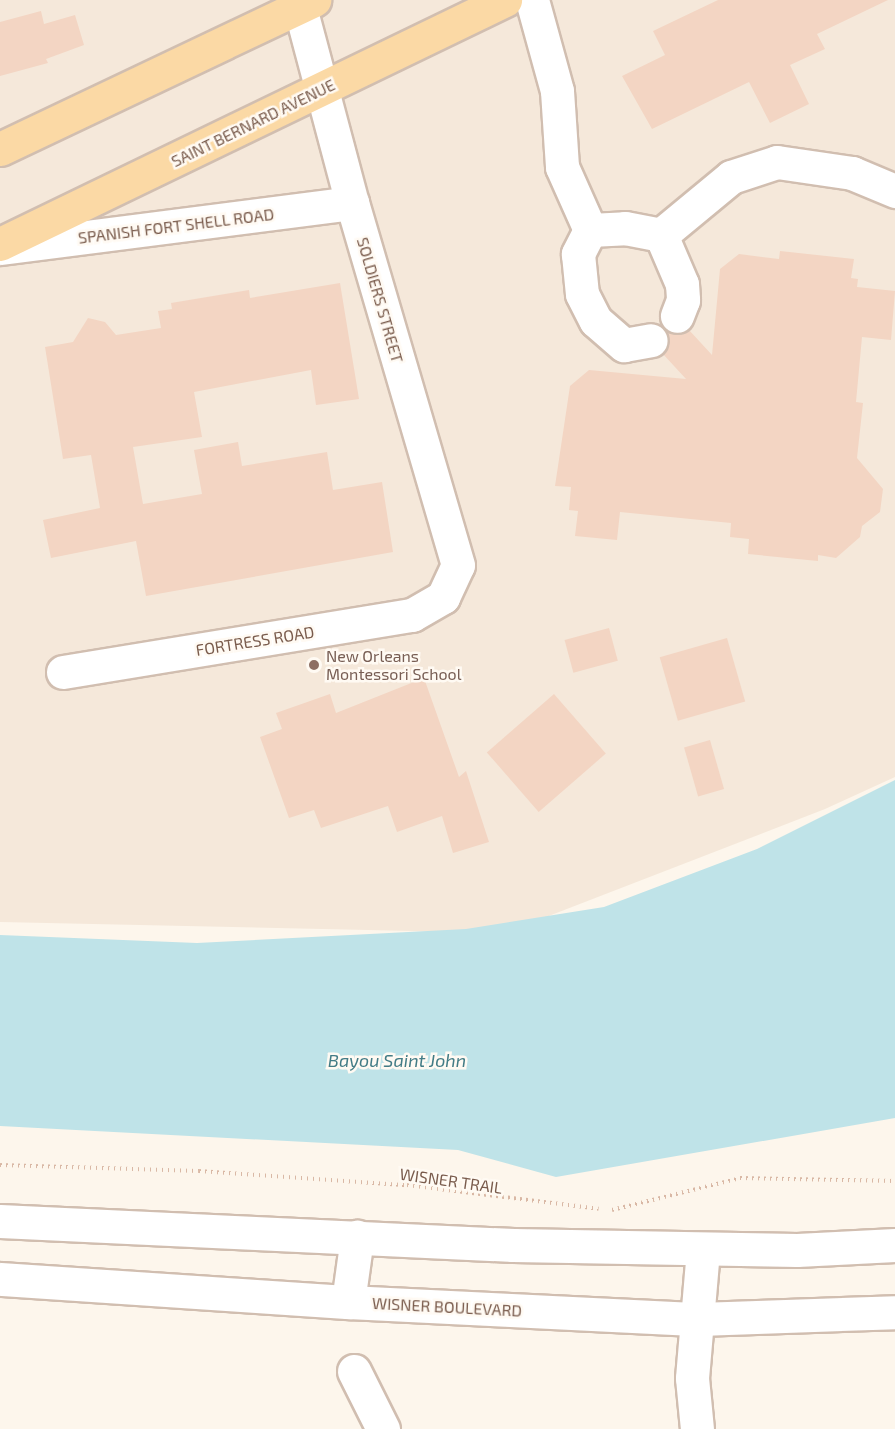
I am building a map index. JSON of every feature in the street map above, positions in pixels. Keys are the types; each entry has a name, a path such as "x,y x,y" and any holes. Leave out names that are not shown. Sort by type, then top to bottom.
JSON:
{"main road":[{"name":"SAINT BERNARD AVENUE","path":"0,246 506,0"},
{"path":"0,149 304,2"}],"street":[{"path":"532,0 557,91 562,167 590,230"},
{"name":"SOLDIERS STREET","path":"304,2 323,90 352,203 458,565 443,597"},
{"path":"661,235 731,177 777,162 852,173 895,191"},
{"name":"SPANISH FORT SHELL ROAD","path":"0,246 352,203"},
{"path":"590,230 625,228 661,235"},
{"path":"590,230 578,254 582,294 596,321 624,345 651,340"},
{"path":"661,235 682,284 683,300 677,316"},
{"name":"FORTRESS ROAD","path":"63,672 412,615 443,597"},
{"path":"0,1221 357,1238 703,1248 797,1250 895,1245"},
{"path":"348,1302 357,1238"},
{"path":"697,1429 692,1378 699,1319 703,1248"},
{"name":"WISNER BOULEVARD","path":"0,1279 348,1302 699,1319 895,1312"},
{"path":"354,1371 383,1429"}],"path":[{"name":"WISNER TRAIL","path":"0,1165 199,1171 407,1185 610,1210 740,1178 895,1181"}],"shaded area":[{"path":"0,0 895,0 895,777 825,809 505,933 0,922"}],"water":[{"name":"Bayou Saint John","path":"895,780 895,1118 556,1177 458,1150 0,1126 0,935 197,943 466,929 604,907 757,849"}],"building":[{"path":"718,0 888,0 817,34 825,49 790,65 809,104 770,123 749,82 652,129 622,76 665,55 653,31"},
{"path":"41,11 44,24 75,15 84,45 46,59 48,63 0,76 0,22"},
{"path":"780,251 854,259 851,278 858,279 857,287 895,291 891,340 862,337 856,402 863,403 857,458 883,489 880,512 862,526 860,537 836,558 818,555 818,561 748,554 749,539 730,537 731,523 620,512 617,540 575,536 578,511 569,510 571,487 555,486 570,386 589,370 686,379 663,354 669,346 667,331 679,335 689,330 712,355 720,269 739,254 779,259"},
{"path":"340,283 359,399 316,405 311,370 194,392 202,437 133,447 143,504 202,494 194,450 238,442 242,466 327,452 333,490 382,482 393,552 146,596 136,541 51,558 43,520 100,508 91,455 63,459 45,347 73,342 88,318 105,322 116,335 161,328 158,311 172,309 171,303 249,290 250,298"},
{"path":"609,628 618,661 573,673 565,640"},
{"path":"727,638 745,701 678,721 660,657"},
{"path":"424,678 459,777 466,771 489,842 453,853 442,816 397,832 388,806 321,828 314,810 289,818 260,737 282,729 276,713 330,694 336,713"},
{"path":"554,694 606,754 539,812 487,752"},
{"path":"710,740 724,789 698,796 684,747"}],"place":[{"name":"New Orleans Montessori School","path":"314,665"}]}
